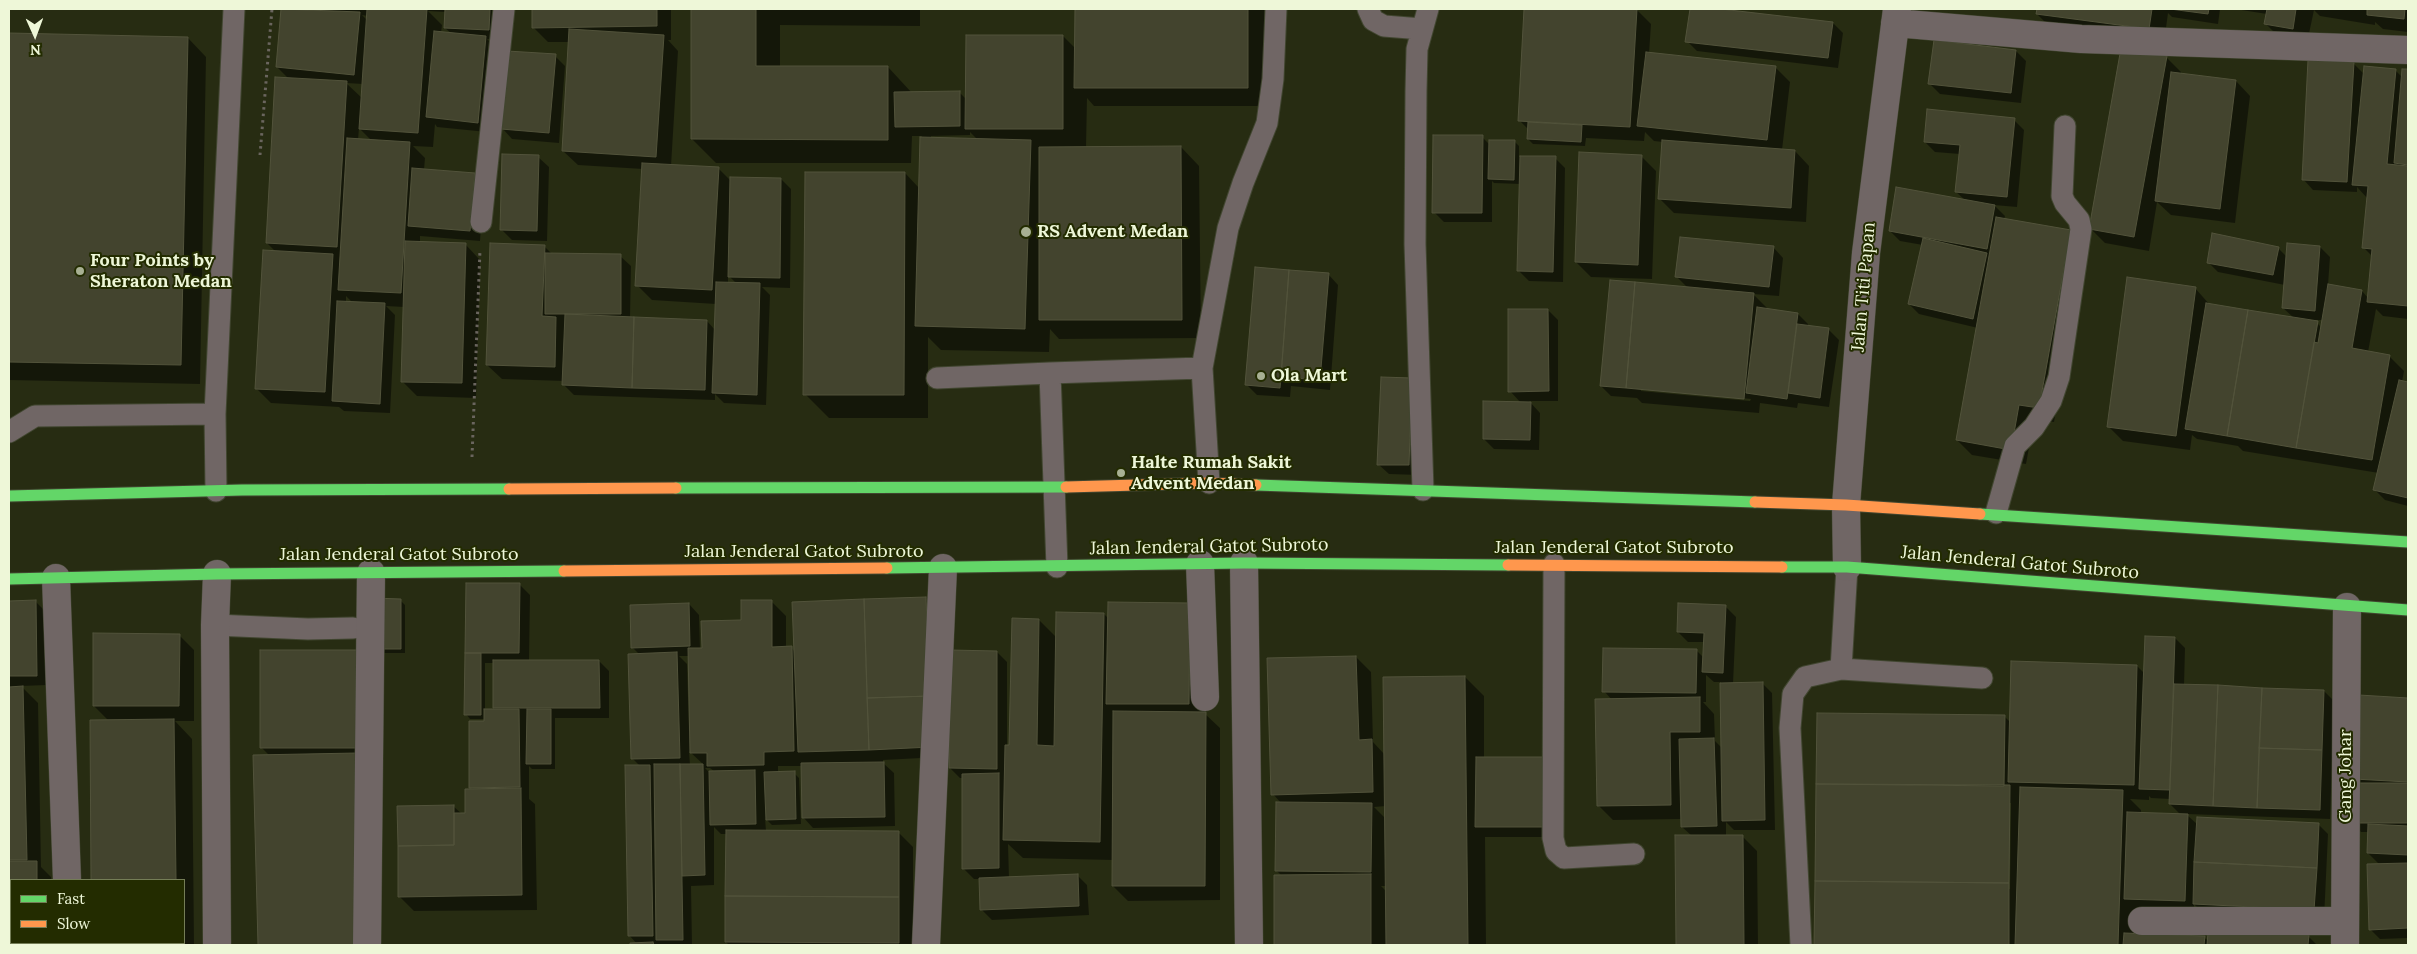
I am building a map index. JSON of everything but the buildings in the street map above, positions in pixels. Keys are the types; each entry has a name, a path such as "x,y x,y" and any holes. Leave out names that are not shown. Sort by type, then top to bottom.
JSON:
{"main road":[{"path":"9,496 216,491 1054,488 1209,483 1846,505 1996,513 2408,542"},
{"name":"Jalan Jenderal Gatot Subroto","path":"9,579 217,574 1057,567 1244,563 1847,567 2347,607 2408,610"}],"street":[{"path":"1896,16 2081,39 2408,50"},
{"name":"Jalan Titi Papan","path":"1847,567 1846,505 1866,253 1896,16"},
{"path":"1244,563 1249,945"},
{"path":"1200,564 1205,696"},
{"path":"926,945 943,568"},
{"path":"366,945 371,573"},
{"path":"217,574 215,625 217,945"},
{"path":"56,578 67,879"},
{"name":"Gang Johar","path":"2345,933 2347,607"},
{"path":"2142,921 2345,933"}],"lane":[{"path":"216,491 215,414 234,9"},
{"path":"481,222 504,9"},
{"path":"1209,483 1202,368 1228,228 1243,183 1267,123 1273,79 1276,9"},
{"path":"1368,9 1373,20 1384,26 1422,29"},
{"path":"1422,490 1414,244 1416,82 1417,48 1428,9"},
{"path":"1996,513 2015,446 2034,427 2052,401 2059,377 2081,229 2079,220 2065,203 2062,196 2061,182 2065,126"},
{"path":"937,378 1202,368"},
{"path":"1050,373 1057,567"},
{"path":"9,432 35,416 215,414"},
{"path":"1554,564 1553,838 1556,851 1564,858 1634,854"},
{"path":"1841,669 1847,567"},
{"path":"215,625 308,629 353,628"},
{"path":"1801,945 1790,728 1793,694 1805,677 1841,669 1982,678"}],"path":[{"path":"471,490 481,222"}],"traffic: fast":[{"path":"1256,485 1755,502"},
{"path":"676,488 1066,487"},
{"path":"9,496 242,490 509,489"},
{"path":"1980,514 2408,542"},
{"path":"887,568 1244,563 1508,565"},
{"path":"1782,567 1847,567 2408,610"},
{"path":"9,579 217,574 564,571"}],"traffic: slow":[{"path":"1066,487 1209,483 1256,485"},
{"path":"509,489 676,488"},
{"path":"1755,502 1846,505 1980,514"},
{"path":"1508,565 1782,567"},
{"path":"564,571 887,568"}],"place":[{"name":"RS Advent Medan","path":"1026,232"},
{"name":"Four Points by Sheraton Medan","path":"80,271"},
{"name":"Ola Mart","path":"1261,376"},
{"name":"Halte Rumah Sakit Advent Medan","path":"1121,473"}]}
